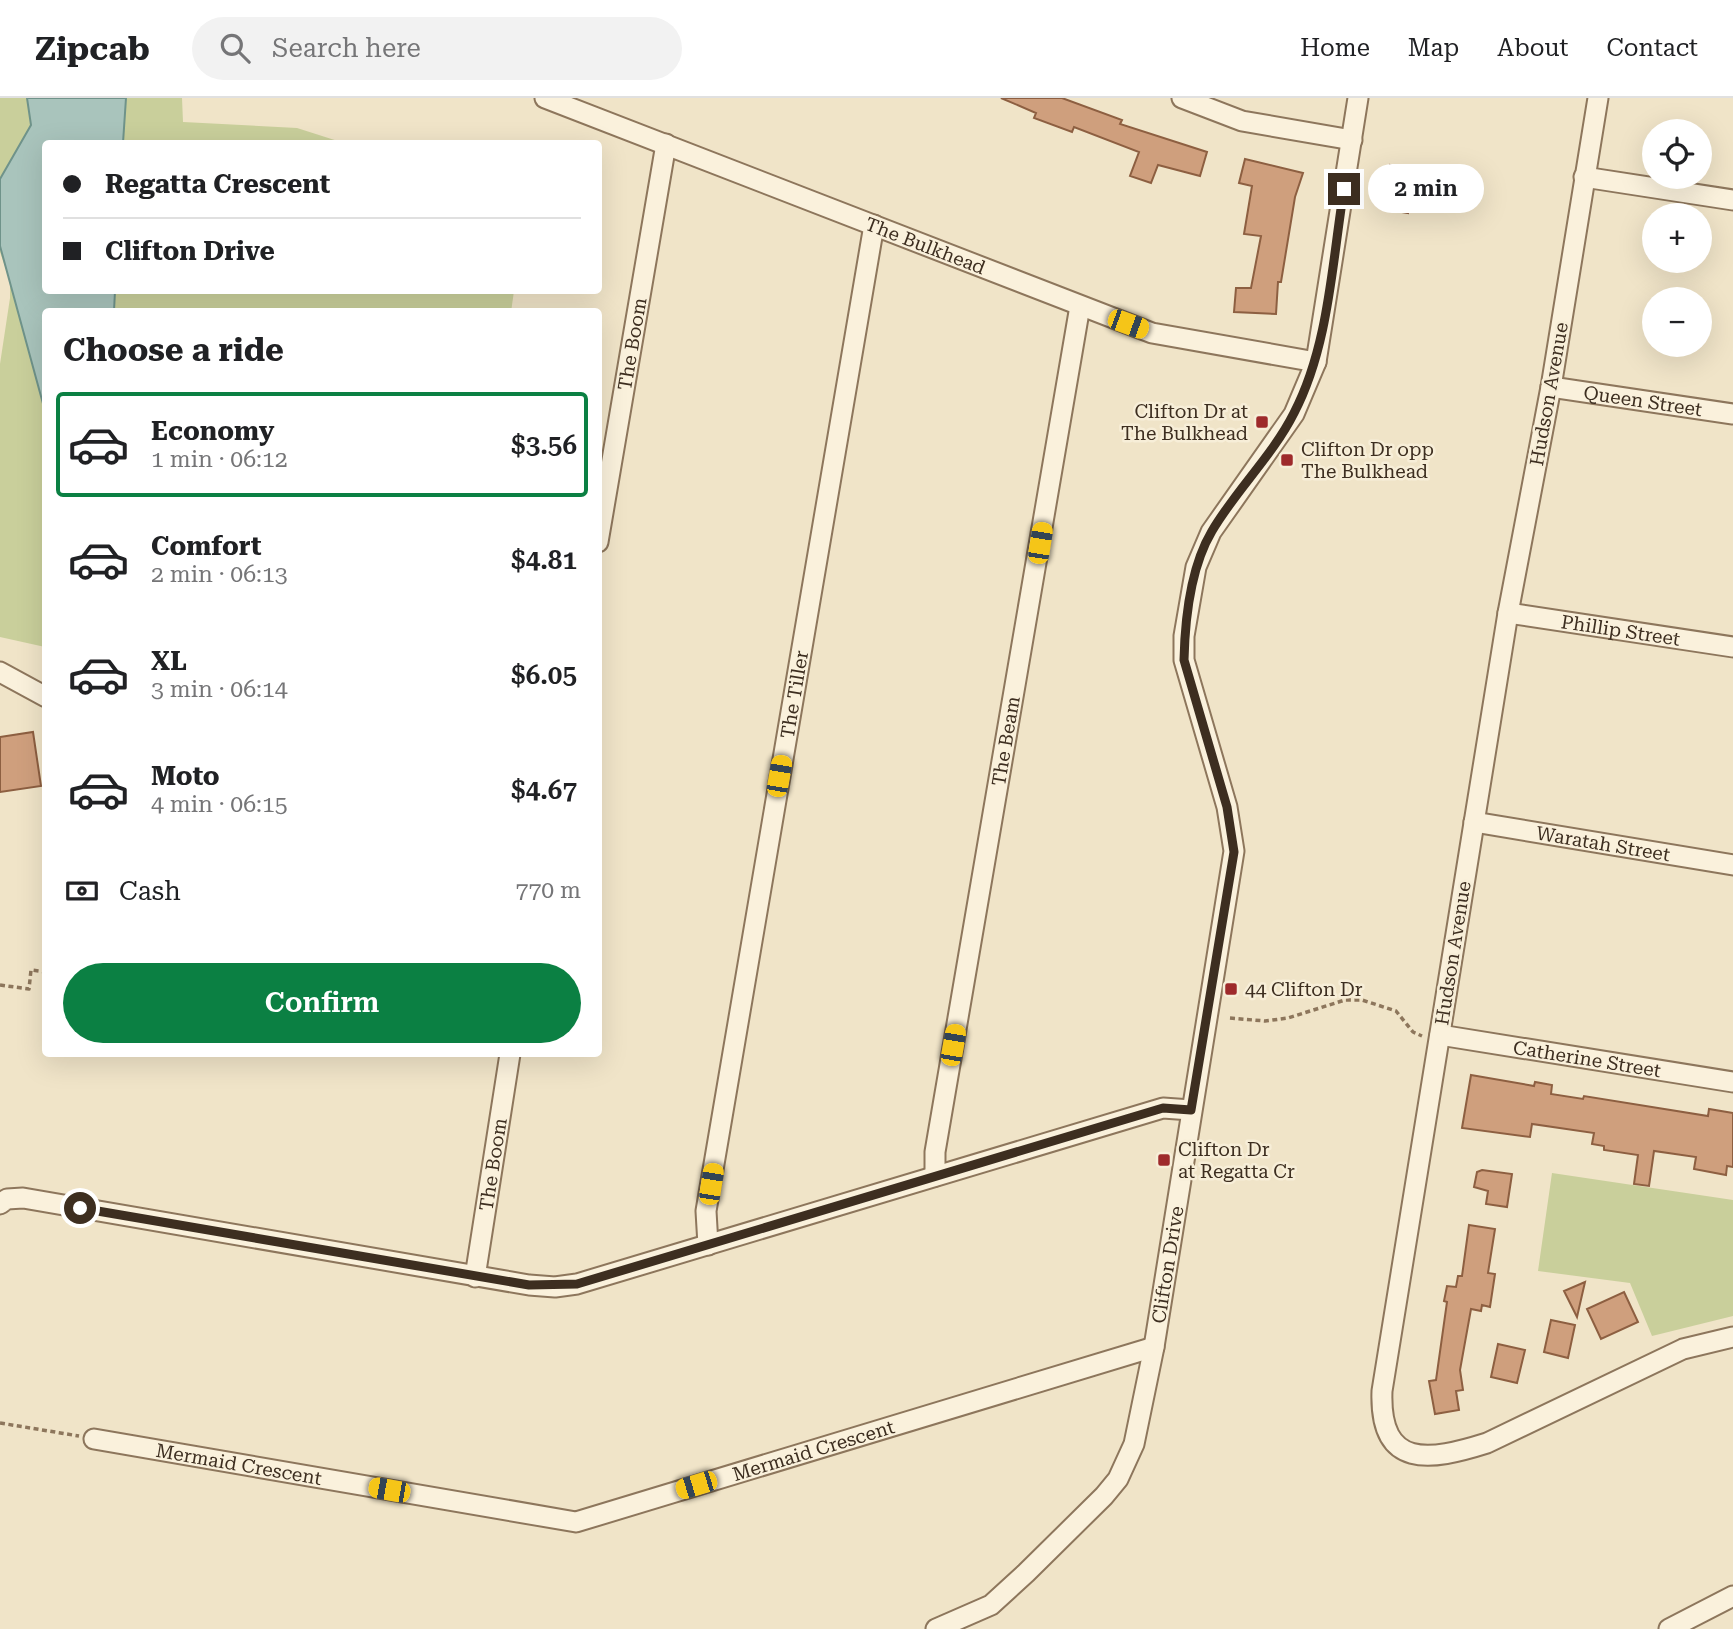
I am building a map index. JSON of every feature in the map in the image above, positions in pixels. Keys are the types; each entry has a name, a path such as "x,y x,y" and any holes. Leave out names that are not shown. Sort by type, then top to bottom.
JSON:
{"street":[{"name":"The Bulkhead","path":"545,98 1152,333 1315,362"},
{"path":"1182,98 1242,121 1352,140"},
{"name":"Clifton Drive","path":"936,1629 991,1605 1118,1479 1134,1444 1154,1347 1234,852 1227,807 1184,660 1196,567 1211,532 1294,414 1315,362 1358,98"},
{"name":"Hudson Avenue","path":"1598,98 1551,387 1508,613 1381,1391 1381,1415 1387,1437 1405,1452 1431,1457 1459,1452 1487,1443 1683,1349 1733,1337"},
{"name":"The Boom","path":"602,519 666,144"},
{"path":"1584,177 1733,200"},
{"name":"The Tiller","path":"708,1245 706,1211 874,225"},
{"name":"The Beam","path":"935,1176 935,1152 1080,306"},
{"name":"Queen Street","path":"1551,387 1733,414"},
{"name":"Phillip Street","path":"1508,613 1733,647"},
{"path":"0,671 42,695"},
{"name":"Waratah Street","path":"1474,822 1733,865"},
{"name":"Catherine Street","path":"1440,1035 1733,1082"},
{"name":"The Boom","path":"475,1277 510,1057"},
{"path":"4,1202 23,1198 475,1277 529,1285 566,1286 1163,1108 1191,1110"},
{"name":"Mermaid Crescent","path":"94,1439 576,1522 1154,1347"},
{"path":"1669,1629 1733,1596"}],"path":[{"path":"0,985 29,989 31,970 42,971"},
{"path":"1230,1018 1265,1021 1345,1000 1362,1000 1396,1011 1413,1032 1421,1036 1440,1035"},
{"path":"0,1423 94,1439"}],"green space":[{"path":"0,98 182,98 183,122 297,128 335,140 42,140 42,294 514,294 512,308 42,308 42,646 0,637 0,364 10,281 0,252"},
{"path":"1552,1173 1733,1200 1733,1316 1652,1336 1630,1283 1538,1271"}],"water":[{"path":"27,98 126,98 123,140 42,140 42,294 115,294 114,308 42,308 42,400 0,246 0,179 31,125"}],"building":[{"path":"1001,98 1062,98 1122,120 1120,124 1207,152 1200,176 1158,165 1151,183 1130,176 1139,152 1074,127 1072,132 1034,118 1036,113"},
{"path":"1245,159 1303,173 1295,197 1281,282 1278,282 1276,314 1234,312 1236,288 1251,288 1261,236 1244,234 1252,186 1239,183"},
{"path":"1390,165 1453,175 1451,190 1442,188 1441,194 1412,189 1408,213 1384,209"},
{"path":"33,732 41,786 0,792 0,737"},
{"path":"1471,1075 1534,1086 1535,1082 1552,1085 1551,1094 1583,1099 1584,1096 1708,1116 1709,1109 1733,1113 1733,1167 1727,1166 1726,1175 1694,1169 1696,1157 1654,1151 1649,1186 1634,1184 1638,1155 1604,1150 1604,1146 1592,1144 1594,1133 1532,1124 1530,1137 1462,1128"},
{"path":"1482,1170 1512,1174 1507,1207 1486,1204 1488,1191 1474,1187 1477,1172"},
{"path":"1469,1225 1495,1229 1488,1273 1495,1274 1490,1307 1482,1305 1481,1311 1471,1309 1460,1370 1463,1390 1456,1391 1459,1410 1435,1414 1429,1381 1436,1380 1447,1286 1456,1287 1458,1276 1462,1276"},
{"path":"1585,1282 1577,1317 1564,1291"},
{"path":"1624,1292 1638,1322 1601,1339 1587,1309"},
{"path":"1551,1320 1575,1325 1568,1358 1544,1352"},
{"path":"1498,1344 1525,1350 1517,1383 1491,1377"}],"place":[{"name":"Clifton Dr at The Bulkhead","path":"1262,422"},
{"name":"Clifton Dr opp The Bulkhead","path":"1287,460"},
{"name":"44 Clifton Dr","path":"1231,989"},
{"name":"Clifton Dr at Regatta Cr","path":"1164,1160"}],"route":[{"path":"80,1208 475,1277 555,1287 577,1284 1163,1108 1191,1110 1234,852 1233,830 1184,660 1184,636 1196,567 1211,532 1294,414 1315,362 1344,189"}]}
